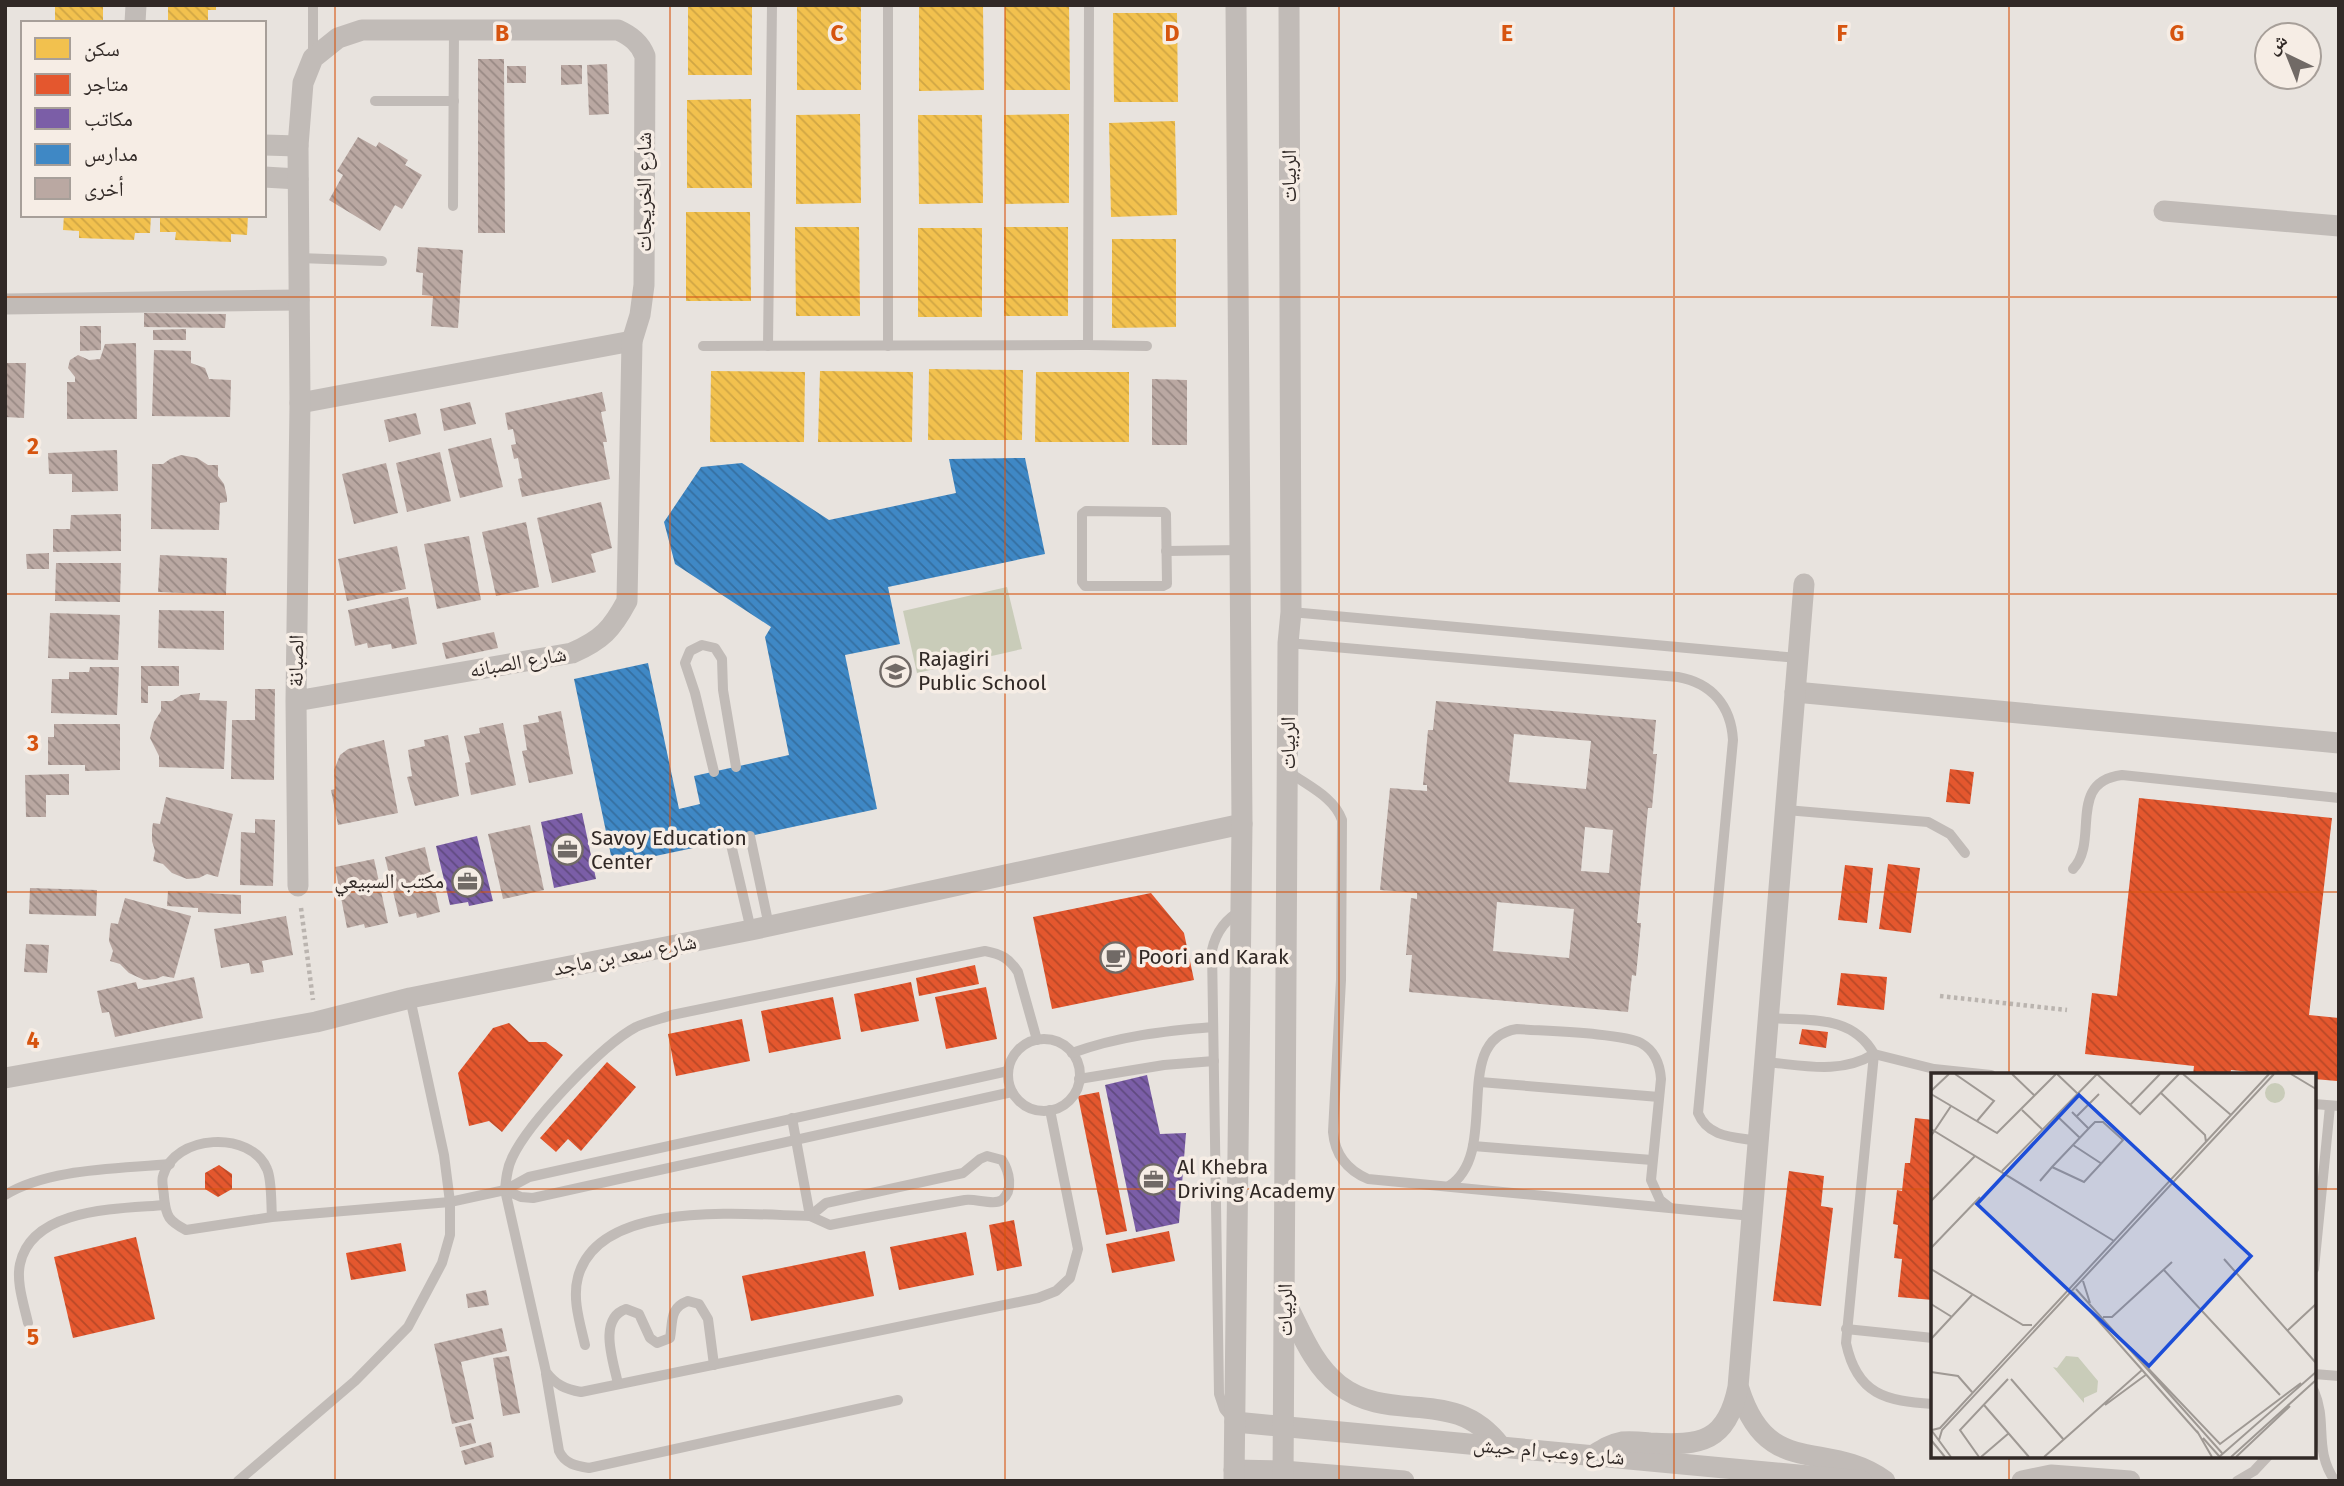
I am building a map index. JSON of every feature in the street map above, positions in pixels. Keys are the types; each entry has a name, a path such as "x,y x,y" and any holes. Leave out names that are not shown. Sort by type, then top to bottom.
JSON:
{"street":[{"path":"1237,5 1242,910 1234,1475 1401,1481"},
{"name":"الربيات","path":"1283,1476 1288,643 1291,611 1289,5"},
{"name":"شارع الخريجات","path":"313,58 338,38 362,30 618,30 635,40 642,47 645,56 644,285 640,315 632,341"},
{"name":"الصبانة","path":"298,886 298,146 303,83 313,58"},
{"path":"266,145 298,146"},
{"path":"266,177 298,179"},
{"path":"2164,211 2339,226"},
{"path":"5,304 299,300"},
{"path":"300,403 632,341"},
{"name":"شارع الصبانه","path":"296,701 572,653 596,642 614,625 627,600 629,572 632,341"},
{"path":"1592,1456 1619,1443 1634,1441 1684,1444 1705,1439 1714,1434 1734,1409 1738,1387 1804,584"},
{"path":"1796,692 2339,743"},
{"name":"شارع سعد بن ماجد","path":"5,1077 316,1021 410,998 760,928 1242,824"},
{"path":"1285,1300 1318,1363 1340,1386 1374,1402 1456,1412 1482,1426 1501,1447"},
{"path":"1738,1387 1750,1418 1759,1431 1771,1441 1800,1454 1861,1466 1885,1481"},
{"name":"شارع وعب ام حيش","path":"1235,1422 1862,1481"},
{"path":"2022,1481 2051,1475 2130,1481"}],"lane":[{"path":"313,5 313,58"},
{"path":"768,346 772,5"},
{"path":"888,5 888,346"},
{"path":"1088,345 1089,5"},
{"path":"453,205 454,30"},
{"path":"375,100 454,101"},
{"path":"299,258 382,261"},
{"path":"702,346 1147,346"},
{"path":"1164,512 1167,551 1167,584 1164,586 1085,586 1082,582 1082,514 1164,512"},
{"path":"1167,551 1241,550"},
{"path":"1291,611 1798,658"},
{"path":"1288,643 1678,677 1701,683 1721,699 1732,726 1733,740 1698,1113 1714,1133 1758,1141"},
{"path":"714,772 685,663 690,651 702,645 715,648 722,659 722,682 736,767"},
{"path":"1289,772 1335,805 1344,828 1341,992 1333,1132 1337,1152 1350,1168 1368,1179 1752,1216"},
{"path":"2073,869 2082,853 2087,806 2092,791 2105,779 2122,775 2339,798"},
{"path":"1786,810 1928,822 1950,834 1965,853"},
{"path":"750,836 760,928"},
{"path":"730,841 760,928"},
{"path":"1235,1422 1224,1409 1219,1394 1212,950 1214,940 1225,922 1242,910"},
{"path":"898,1399 589,1468 575,1466 563,1459 559,1451 545,1372 505,1190 506,1174 512,1158 523,1139 549,1107 606,1048 638,1027 672,1015 985,951 1001,954 1012,962 1018,972 1037,1040"},
{"path":"238,1481 355,1381 408,1327 442,1263 450,1235 450,1202 444,1155 410,998"},
{"path":"1769,1018 1825,1022 1849,1027 1860,1034 1874,1054 1846,1329 1847,1350 1854,1370 1874,1391 1900,1402 1931,1404"},
{"path":"1072,1053 1154,1031 1213,1027"},
{"path":"1449,1186 1457,1181 1469,1165 1482,1057 1491,1040 1507,1030 1632,1039 1650,1050 1660,1069 1651,1180 1654,1191 1669,1207"},
{"path":"1037,1040 1057,1041 1072,1053 1077,1061 1079,1079 1070,1099 1050,1110 1028,1107 1012,1092 1008,1082 1011,1060 1026,1044 1037,1040"},
{"path":"1765,1062 1832,1068 1854,1064 1874,1054 1934,1069 1972,1073"},
{"path":"1079,1079 1164,1065 1214,1061"},
{"path":"272,1217 268,1169 257,1155 239,1145 223,1142 195,1145 174,1156 163,1177 166,1214 174,1224 186,1230 272,1217 450,1202 505,1190 529,1177 1008,1071"},
{"path":"1480,1082 1659,1097"},
{"path":"505,1190 521,1197 533,1198 1012,1092"},
{"path":"2316,1104 2334,1106 2316,1253"},
{"path":"545,1372 565,1389 581,1392 1038,1298 1056,1291 1070,1278 1078,1249 1050,1110"},
{"path":"792,1118 810,1216"},
{"path":"1473,1146 1652,1160"},
{"path":"585,1345 577,1313 578,1278 587,1254 600,1241 643,1223 691,1214 810,1216 830,1225 970,1199 996,1202 1003,1200 1009,1189 1007,1169 1002,1160 988,1156 963,1173 826,1203 810,1216"},
{"path":"5,1195 15,1189 57,1176 170,1164"},
{"path":"28,1323 20,1282 20,1264 32,1242 43,1230 80,1214 165,1205"},
{"path":"618,1384 610,1345 610,1327 616,1314 626,1308 639,1314 650,1338 657,1343 670,1338 672,1315 678,1307 688,1301 699,1304 708,1319 714,1365"},
{"path":"1846,1329 1931,1338"},
{"path":"2316,1374 2339,1377"},
{"path":"2316,1398 2320,1411 2321,1447 2327,1468 2335,1481"},
{"path":"2237,1481 2254,1471 2266,1458"}],"path":[{"path":"298,886 316,1021"},
{"path":"1940,996 2067,1010"}],"green space":[{"path":"1007,587 1022,649 917,673 903,611"}],"building: سكن":[{"path":"55,5 103,5 103,21 55,21"},
{"path":"168,5 216,5 216,10 208,10 208,21 168,21"},
{"path":"688,5 752,5 752,75 688,75"},
{"path":"797,5 861,5 861,90 797,90"},
{"path":"919,5 983,5 984,90 919,91"},
{"path":"1005,5 1069,5 1070,90 1005,90"},
{"path":"1113,13 1177,13 1178,102 1114,102"},
{"path":"751,99 752,188 687,188 687,100"},
{"path":"860,114 861,203 796,204 796,115"},
{"path":"1069,114 1069,203 1005,204 1004,115"},
{"path":"918,115 982,115 983,203 919,204"},
{"path":"1175,121 1177,215 1111,217 1109,123"},
{"path":"686,212 750,212 751,301 686,301"},
{"path":"64,217 151,217 150,233 135,233 134,240 79,238 79,231 63,230"},
{"path":"160,217 248,217 247,235 231,234 231,242 175,240 176,232 160,232"},
{"path":"795,227 859,227 860,316 796,316"},
{"path":"1004,227 1068,227 1068,316 1004,316"},
{"path":"918,228 982,228 982,317 918,317"},
{"path":"1112,239 1176,239 1176,327 1112,328"},
{"path":"929,369 1023,370 1022,440 928,440"},
{"path":"711,371 805,372 804,442 710,442"},
{"path":"820,371 913,372 912,442 818,442"},
{"path":"1036,372 1129,372 1129,442 1035,442"}],"building: متاجر":[{"path":"1950,769 1974,772 1970,804 1946,802"},
{"path":"2139,798 2332,818 2309,1015 2339,1018 2337,1081 2316,1079 2316,1073 2231,1070 2230,1073 2193,1073 2194,1066 2085,1054 2092,993 2117,996"},
{"path":"1888,864 1920,868 1911,933 1879,929"},
{"path":"1845,865 1873,868 1867,923 1838,920"},
{"name":"Poori and Karak","path":"1151,893 1184,933 1194,980 1052,1009 1033,917"},
{"path":"975,965 979,984 919,996 916,978"},
{"path":"1841,973 1887,977 1884,1010 1837,1005"},
{"path":"911,982 919,1021 861,1032 854,994"},
{"path":"986,987 997,1039 946,1049 935,997"},
{"path":"833,997 841,1039 769,1053 761,1011"},
{"path":"742,1019 750,1061 676,1076 668,1034"},
{"path":"509,1023 529,1042 546,1042 563,1055 502,1132 489,1121 469,1126 458,1073 493,1028"},
{"path":"1802,1029 1828,1032 1826,1048 1799,1044"},
{"path":"607,1062 636,1087 581,1151 568,1139 556,1152 540,1138"},
{"path":"1099,1092 1127,1231 1106,1235 1078,1096"},
{"path":"1915,1118 1931,1120 1931,1300 1898,1297 1902,1259 1894,1258 1898,1225 1893,1224 1897,1190 1902,1191 1905,1163 1910,1163"},
{"path":"219,1165 232,1174 232,1189 218,1197 205,1189 205,1173"},
{"path":"1789,1171 1824,1176 1821,1206 1833,1208 1821,1306 1773,1301"},
{"path":"1014,1220 1022,1266 997,1271 989,1225"},
{"path":"1169,1231 1175,1261 1112,1273 1106,1244"},
{"path":"966,1232 974,1275 899,1290 890,1247"},
{"path":"136,1237 155,1319 73,1338 54,1257"},
{"path":"401,1243 406,1271 351,1280 346,1253"},
{"path":"865,1251 874,1296 751,1321 742,1276"}],"building: مكاتب":[{"name":"Savoy Education Center","path":"582,813 596,879 554,888 541,822"},
{"path":"477,836 493,901 469,906 468,902 450,905 436,846"},
{"name":"Al Khebra Driving Academy","path":"1147,1075 1160,1134 1186,1133 1179,1223 1136,1232 1105,1085"}],"building: مدارس":[{"path":"1025,458 1045,554 888,587 900,644 845,655 877,809 613,865 574,679 648,663 679,809 700,804 694,776 789,755 765,637 771,627 675,564 664,522 701,467 742,463 829,520 956,493 949,459"}],"building: أخرى":[{"path":"478,59 504,59 505,233 478,233"},
{"path":"607,64 609,114 589,115 587,65"},
{"path":"561,65 582,65 582,84 561,85"},
{"path":"507,66 526,66 526,83 507,83"},
{"path":"358,137 376,147 379,142 408,160 405,165 422,175 402,209 395,205 380,231 329,200 343,175 337,171"},
{"path":"418,247 463,250 458,328 431,326 433,296 422,295 423,273 416,272"},
{"path":"144,313 226,314 225,328 144,327"},
{"path":"80,326 101,326 101,350 80,351"},
{"path":"186,329 186,340 153,340 153,330"},
{"path":"136,343 137,419 67,419 67,382 75,382 75,377 68,368 70,360 78,355 89,360 100,359 105,344"},
{"path":"154,350 191,351 191,363 205,368 209,379 231,380 230,417 152,416"},
{"path":"5,363 26,363 24,418 5,417"},
{"path":"1152,379 1187,380 1187,445 1152,445"},
{"path":"602,392 606,411 601,412 607,442 603,442 610,479 522,497 518,479 522,478 518,458 514,459 511,445 516,444 513,429 508,430 505,413"},
{"path":"470,402 476,424 444,431 440,409"},
{"path":"416,413 421,434 389,442 384,420"},
{"path":"491,438 503,487 460,498 448,449"},
{"path":"117,450 118,491 72,492 72,474 49,474 48,453"},
{"path":"440,452 451,501 407,512 396,463"},
{"path":"181,455 197,458 208,465 218,465 218,476 224,484 227,497 227,502 220,503 219,530 151,529 152,464 163,464"},
{"path":"386,463 398,513 354,524 342,474"},
{"path":"601,502 612,548 591,554 596,572 552,583 537,518"},
{"path":"121,514 121,551 53,552 53,529 70,529 71,515"},
{"path":"526,522 539,587 496,596 482,532"},
{"path":"469,536 481,600 437,609 424,544"},
{"path":"397,546 406,589 347,601 338,559"},
{"path":"49,553 49,569 27,569 26,554"},
{"path":"160,555 227,558 226,595 158,592"},
{"path":"56,563 121,563 120,602 55,601"},
{"path":"408,597 417,644 392,649 391,644 368,648 367,643 355,646 348,610"},
{"path":"159,610 224,611 224,650 158,648"},
{"path":"50,613 120,615 118,660 48,658"},
{"path":"494,632 498,648 446,659 442,643"},
{"path":"141,666 179,666 179,686 148,686 148,703 141,703"},
{"path":"90,667 119,667 117,715 51,713 52,679 69,679 69,672 89,672"},
{"path":"255,689 275,689 274,780 231,779 232,720 255,720"},
{"path":"200,693 199,700 227,701 224,769 159,767 159,756 150,738 154,722 161,711 161,701 172,701 181,695"},
{"path":"1436,701 1656,720 1653,754 1657,754 1652,808 1648,808 1637,923 1641,923 1636,976 1632,975 1628,1012 1409,992 1412,955 1406,955 1411,898 1417,899 1417,893 1380,890 1390,788 1427,791 1427,785 1423,785 1428,730 1433,730","holes":["1514,734 1591,741 1586,789 1509,782","1585,827 1613,830 1609,873 1581,871","1497,902 1574,909 1569,958 1493,951"]},
{"path":"561,711 573,774 529,783 522,751 527,750 523,725 539,722 538,716"},
{"path":"503,723 516,785 471,795 465,763 470,762 464,736 480,733 479,728"},
{"path":"54,724 120,724 120,770 85,771 85,765 48,765 48,737 54,737"},
{"path":"448,735 459,796 415,806 407,777 412,776 408,750 425,746 424,740"},
{"path":"384,740 398,813 338,825 331,790 335,789 334,770 340,755 348,749"},
{"path":"69,774 69,795 46,795 46,817 26,817 25,775"},
{"path":"166,797 233,814 218,877 207,874 187,879 153,861 153,823 160,824"},
{"path":"255,819 275,820 273,886 240,885 241,832 255,833"},
{"path":"530,825 544,890 503,899 488,834"},
{"path":"425,847 440,912 417,918 416,913 399,917 385,857"},
{"path":"374,859 388,923 365,928 364,924 347,928 335,867"},
{"path":"30,888 97,890 96,916 29,914"},
{"path":"168,891 241,895 241,914 198,912 198,908 167,906"},
{"path":"125,898 191,916 174,978 163,976 144,980 129,973 120,964 110,961 113,951 109,941 111,923 118,924"},
{"path":"286,916 293,955 262,961 264,972 251,974 249,963 221,968 214,929"},
{"path":"26,944 49,945 47,973 24,972"},
{"path":"194,977 203,1018 115,1037 109,1012 102,1013 97,991 136,982 138,989"},
{"path":"486,1290 489,1305 468,1308 466,1294"},
{"path":"502,1328 507,1351 461,1362 474,1419 452,1424 434,1344"},
{"path":"509,1356 520,1413 503,1416 493,1358"},
{"path":"471,1423 476,1443 460,1447 455,1427"},
{"path":"491,1442 494,1457 465,1465 461,1451"}],"place":[{"name":"Rajagiri Public School","path":"895,671"},
{"name":"Savoy Education Center","path":"568,850"},
{"name":"مكتب السبيعي","path":"467,881"},
{"name":"Poori and Karak","path":"1115,957"},
{"name":"Al Khebra Driving Academy","path":"1154,1179"}]}
